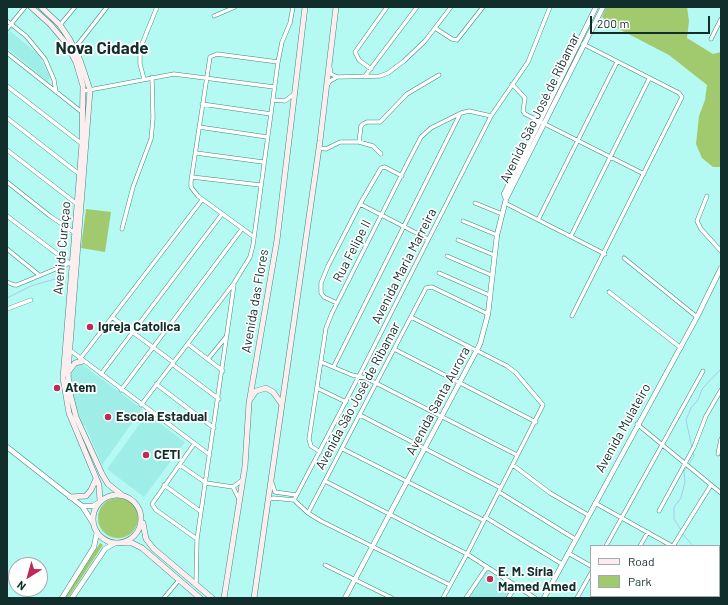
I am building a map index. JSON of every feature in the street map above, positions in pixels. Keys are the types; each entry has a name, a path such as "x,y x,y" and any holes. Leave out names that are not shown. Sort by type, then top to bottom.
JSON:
{"main road":[{"name":"Avenida Curaçao","path":"43,7 60,25 75,48 84,69 90,90 78,234 71,351 68,371 69,389 76,417 105,479 122,495"},
{"name":"Avenida das Flores","path":"224,598 243,477 249,403 277,240 305,7"},
{"path":"254,598 319,148 336,7"},
{"name":"Avenida Curaçao","path":"36,9 58,33 72,53 79,71 84,91 84,113 77,204 78,234 71,264 63,366 65,395 72,420 100,489 99,502"},
{"path":"68,306 74,308"},
{"path":"68,371 75,362 82,360"},
{"path":"249,403 252,394 266,388 273,392 281,404"},
{"path":"70,497 86,496 92,490 96,479"},
{"path":"200,598 142,548 132,543 115,543 103,539 97,532 93,523 95,509 99,502 114,494 130,498 136,503 140,510 146,539 149,543 212,598"},
{"path":"123,542 133,538 140,529 142,518"},
{"path":"220,598 225,592"}],"street":[{"path":"7,29 25,7"},
{"path":"36,9 43,7"},
{"path":"60,25 75,7"},
{"path":"75,48 107,7"},
{"path":"144,79 140,64 140,49 157,7"},
{"path":"214,16 235,7"},
{"path":"141,404 234,283 250,257 278,62 282,42 290,23 293,7"},
{"path":"371,69 359,60 355,52 387,7"},
{"path":"365,76 417,7"},
{"path":"327,88 330,81 337,77 380,76 388,73 414,52 451,7"},
{"path":"435,28 452,39 457,40 483,7"},
{"name":"Avenida Maria Marreira","path":"294,500 346,402 491,116 528,62 549,7"},
{"name":"Avenida São José de Ribamar","path":"505,201 504,194 596,7"},
{"name":"Avenida São José de Ribamar","path":"505,201 603,7"},
{"path":"711,39 721,18"},
{"path":"7,21 36,46 45,59 54,80 56,92"},
{"path":"572,316 605,254 682,95 579,42"},
{"path":"7,53 84,113"},
{"path":"254,237 202,200 193,190 191,184 205,78 210,57 217,54 278,62"},
{"path":"330,61 331,74 337,77"},
{"path":"538,220 616,62"},
{"path":"84,91 152,77 182,74 274,88"},
{"path":"359,142 361,126 363,124 367,122 380,122 407,94 439,74"},
{"path":"122,230 133,187 151,139 153,118 152,77"},
{"path":"571,236 649,78"},
{"path":"512,84 525,98 523,111 544,124 644,174"},
{"path":"7,86 82,144"},
{"path":"273,100 285,101 295,93"},
{"path":"285,101 293,110"},
{"path":"202,104 271,114"},
{"name":"Rua Felipe II","path":"320,452 311,446 309,439 326,328 337,303 421,137 426,132 461,113 469,111 479,112 491,116"},
{"path":"334,366 461,113"},
{"path":"7,118 79,174"},
{"path":"199,127 267,137"},
{"path":"319,148 326,148 340,142 359,142 373,146 381,154"},
{"path":"7,150 77,204"},
{"path":"196,153 263,162"},
{"path":"337,303 321,293 321,283 328,266 360,204 381,168 385,167 402,176"},
{"path":"192,177 260,185"},
{"path":"7,182 54,219 78,234"},
{"path":"706,196 697,221 701,229 721,251"},
{"path":"82,360 112,317 202,200"},
{"path":"505,201 538,220 605,254"},
{"name":"Avenida Santa Aurora","path":"345,598 478,350 485,330 488,314 496,235 505,201"},
{"path":"360,204 428,239"},
{"path":"476,204 502,214"},
{"path":"101,374 222,214"},
{"path":"7,216 71,264"},
{"path":"464,221 496,235"},
{"path":"121,390 242,229"},
{"path":"458,240 494,255"},
{"path":"7,249 39,275"},
{"path":"447,256 491,275"},
{"path":"624,258 697,317"},
{"path":"7,282 17,285 39,275 71,264"},
{"name":"Avenida Mulateiro","path":"544,598 637,424 681,348 721,268"},
{"path":"439,273 489,295"},
{"path":"196,585 197,540 200,511 206,483 219,399 234,283"},
{"name":"Avenida São José de Ribamar","path":"308,513 426,288 432,287 488,314"},
{"path":"609,292 681,348"},
{"path":"7,309 31,300"},
{"path":"112,317 219,399"},
{"path":"412,317 478,350 516,373 542,403 543,408 443,598"},
{"path":"208,359 227,335"},
{"path":"188,344 222,371"},
{"path":"394,349 536,422"},
{"path":"71,351 121,390 210,455"},
{"path":"321,362 376,383 518,455"},
{"path":"607,545 703,371"},
{"path":"156,384 214,428"},
{"path":"317,388 346,402"},
{"path":"659,511 694,447 706,416 721,390"},
{"path":"360,415 500,490 575,539"},
{"path":"637,424 721,493"},
{"path":"718,454 721,439"},
{"path":"194,444 152,502 156,510 197,540"},
{"path":"7,447 82,506 93,523"},
{"path":"342,449 484,519 562,564"},
{"path":"180,465 206,483 233,487 240,483 243,477"},
{"path":"513,465 550,493 588,515"},
{"path":"272,469 273,490 278,493 296,495"},
{"path":"325,481 467,554 535,598"},
{"path":"164,485 200,511"},
{"path":"674,545 711,485"},
{"path":"233,487 240,499"},
{"path":"268,500 273,498 294,500 308,513 372,547 450,585"},
{"path":"82,506 93,506 99,502"},
{"path":"595,504 671,545"},
{"path":"62,598 94,546 97,532"},
{"path":"641,545 648,532"},
{"path":"72,598 105,549 115,543"},
{"path":"568,553 590,565"},
{"path":"325,564 392,598"},
{"path":"466,598 487,567"},
{"path":"577,598 590,576"},
{"path":"164,598 178,580"},
{"path":"508,598 516,586"}],"shaded area":[{"path":"10,31 39,55 50,77 48,82 7,48 7,35"},
{"name":"Escola Estadual","path":"80,363 142,409 102,465 85,425 82,426 73,398 71,373"},
{"name":"CETI","path":"147,414 185,442 144,497 107,469"},
{"name":"E. M. Síria Mamed Amed","path":"486,570 513,589 507,598 468,598 468,595"}],"green space":[{"path":"606,7 687,7 689,21 687,38 713,54 721,52 721,167 713,167 702,158 696,144 699,116 705,100 707,85 669,55 613,26 602,17"},
{"path":"86,209 111,212 105,252 81,248"},
{"path":"122,498 129,501 135,507 138,518 137,526 129,535 122,538 114,538 107,535 99,526 98,514 101,507 110,499"},
{"path":"100,543 103,545 68,598 64,598"}],"waterway":[{"path":"7,298 31,286 55,279 61,280"},
{"path":"692,448 686,420 691,408 698,400 702,389 721,369"},
{"path":"689,464 694,456 693,453"},
{"path":"681,530 674,519 674,507 681,498 685,482 684,471 687,467"},
{"path":"682,533 692,545"}],"place":[{"name":"Igreja Catolica","path":"90,327"},
{"name":"Atem","path":"57,388"},
{"name":"Escola Estadual","path":"108,417"},
{"name":"CETI","path":"146,455"},
{"name":"E. M. Síria Mamed Amed","path":"490,579"}],"district":[{"name":"Nova Cidade","path":"102,48"}]}
